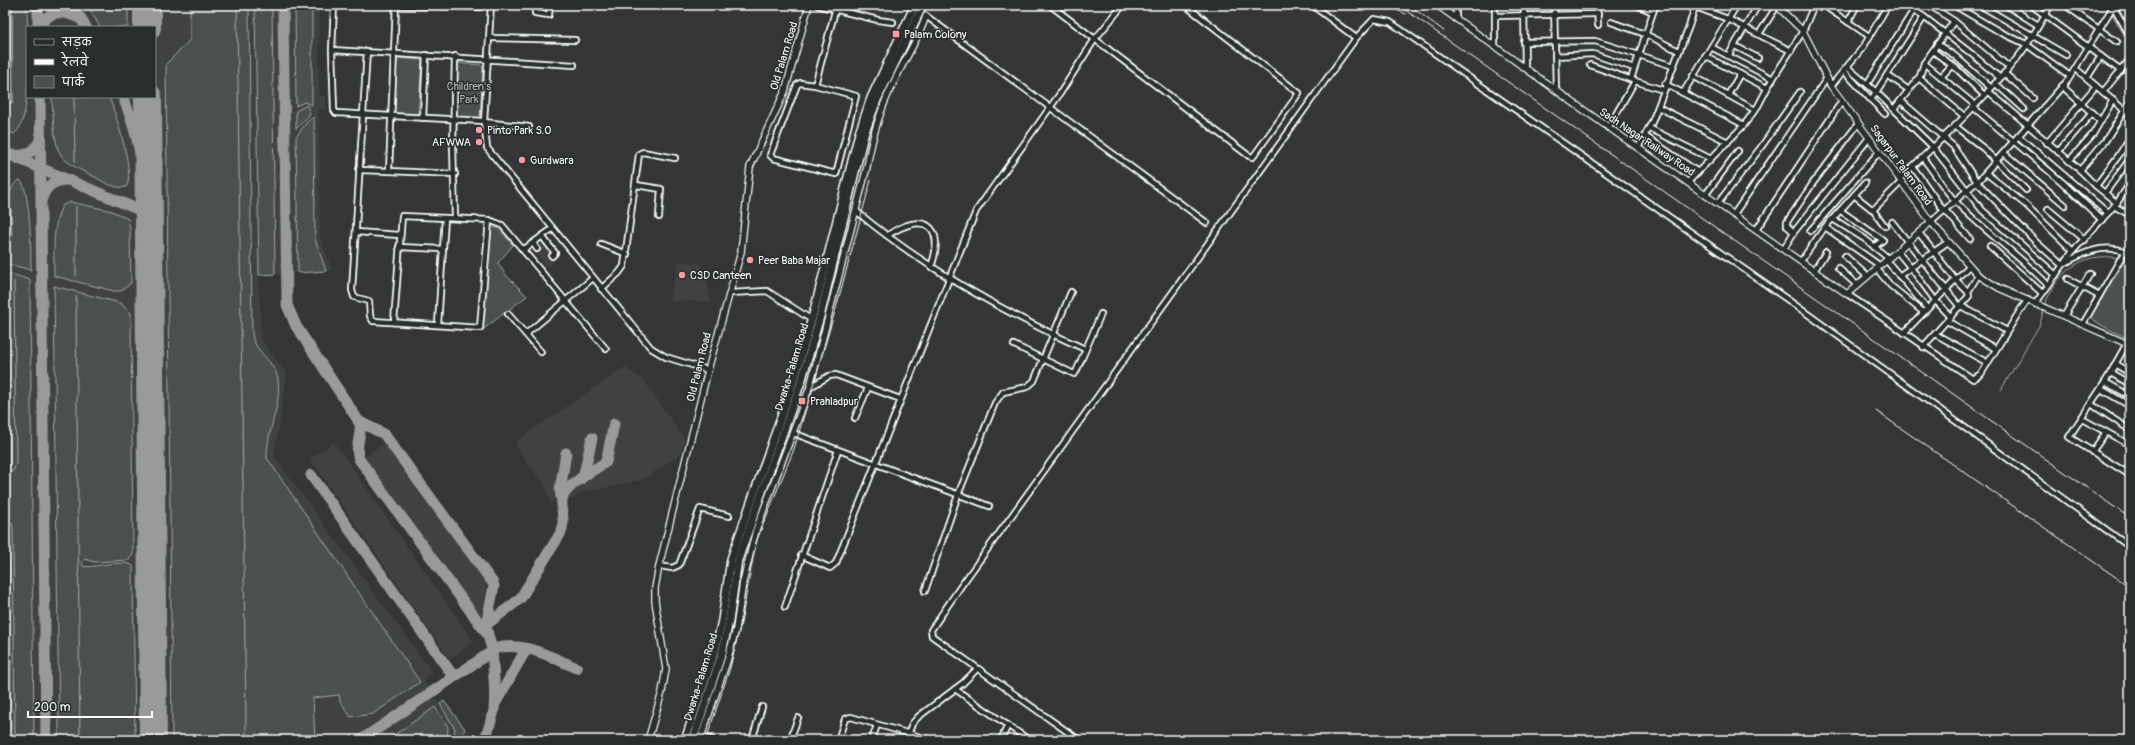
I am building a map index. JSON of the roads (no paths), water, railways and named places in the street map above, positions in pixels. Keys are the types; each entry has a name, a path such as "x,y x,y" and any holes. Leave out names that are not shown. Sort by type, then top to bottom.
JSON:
{"main road":[{"name":"Dwarka-Palam Road","path":"685,740 716,651 735,545 785,406 812,320 859,133 871,98 915,5"},
{"name":"Dwarka-Palam Road","path":"693,740 722,654 729,621 738,560 802,379 821,313 864,135 876,100 923,5"}],"street":[{"path":"334,5 332,50 334,112 338,114 484,121 529,127"},
{"path":"390,5 480,7"},
{"path":"389,171 396,5"},
{"path":"491,5 484,121 487,148 601,288 657,353 708,370"},
{"path":"535,5 535,13 549,15 550,5"},
{"name":"Old Palam Road","path":"648,740 662,692 666,669 655,588 659,566 708,370 741,252 750,167 785,91 809,5"},
{"path":"817,5 835,11 893,22"},
{"path":"1050,5 1191,114 1249,156 1253,157 1299,93 1185,5"},
{"path":"801,555 830,568 835,566 900,399 976,211 1050,107 1095,39 1123,5"},
{"path":"1312,5 1356,38"},
{"name":"Sadh Nagar Railway Road","path":"1437,5 1608,128 1706,194 1847,294"},
{"path":"1456,5 1456,19"},
{"path":"1495,5 1495,47"},
{"path":"1524,5 1524,68"},
{"path":"1554,5 1556,90"},
{"path":"1597,5 1598,25"},
{"path":"1637,5 1653,12"},
{"path":"1608,128 1633,80 1634,68 1638,54 1656,5"},
{"path":"1683,93 1737,5"},
{"path":"1728,56 1746,28 1758,5"},
{"path":"1759,34 1777,5"},
{"name":"Sagarpur Palam Road","path":"1777,5 1803,31 1831,86 1900,181 1931,222 1978,275 1999,288 2128,344"},
{"path":"1688,182 1744,125 1755,110 1772,79 1803,31 1814,5"},
{"path":"1823,5 1869,36"},
{"path":"1848,22 1857,5"},
{"path":"1831,86 1864,46 1888,5"},
{"path":"1905,5 1944,32 2000,78"},
{"path":"1867,84 1917,5"},
{"path":"1929,5 1954,21 2009,67"},
{"path":"1954,5 2000,32 2026,44 2070,76"},
{"path":"1980,5 2066,55"},
{"path":"2006,5 2038,25"},
{"path":"2031,5 2044,16 2121,70"},
{"path":"1873,210 2004,74 2026,44 2051,5"},
{"path":"2066,5 2118,42"},
{"path":"1638,148 1658,107 1665,84 1679,51 1691,6 1728,19 1791,51"},
{"path":"2028,300 1981,374 1973,378 1924,347 1847,294 1977,182 1996,162 2070,76 2113,7 2127,28 2130,36"},
{"path":"815,85 835,11"},
{"path":"1495,16 1598,14"},
{"path":"713,740 701,738 728,661 736,629 743,582 756,530 810,387 856,211 871,142 893,83 920,34 926,16 1207,223"},
{"path":"1871,100 1924,17"},
{"path":"1079,740 932,636 931,630 961,586 1356,38 1374,19 1390,22 1791,302 2130,547"},
{"path":"1894,109 1919,78 1924,63 1944,32 1954,21"},
{"path":"1611,22 1645,34 1679,51"},
{"path":"2127,28 2130,24"},
{"path":"489,38 575,40"},
{"path":"1524,42 1595,41 1673,66"},
{"path":"1937,44 1955,56 1988,91 2080,170 2128,214 2130,209"},
{"path":"1735,46 1758,58"},
{"path":"1710,47 1772,79"},
{"path":"332,50 454,56 488,60 574,65"},
{"path":"367,51 352,294 357,299 369,301 370,316 373,321 438,324 475,328 481,327 489,220"},
{"path":"1933,51 1988,91"},
{"path":"1555,56 1594,54 1634,68"},
{"path":"423,118 426,55"},
{"path":"454,56 453,120 455,218"},
{"path":"1705,56 1767,88"},
{"path":"2087,78 2101,56"},
{"path":"2103,92 2130,59"},
{"path":"1924,63 1942,76 2013,142 2102,220"},
{"path":"1590,65 1663,90"},
{"path":"1942,76 1952,65"},
{"path":"2075,68 2130,115"},
{"path":"1845,69 1867,84 1933,147 1982,210 2056,275"},
{"path":"1845,69 1885,114"},
{"path":"1728,95 1740,74"},
{"path":"2004,74 2033,98"},
{"path":"1887,75 1909,90"},
{"path":"1693,76 1755,110"},
{"path":"1734,214 1827,78"},
{"path":"1919,78 1964,116"},
{"path":"800,83 815,85 856,96 836,174 773,158 770,155 797,85 800,83"},
{"path":"1995,83 2024,109"},
{"path":"1665,84 1744,125"},
{"path":"2062,86 2101,121"},
{"path":"2047,143 2096,86"},
{"path":"1718,203 1759,150 1800,92"},
{"path":"2069,161 2093,134 2113,100"},
{"path":"1756,230 1842,101"},
{"path":"1901,101 1952,146 1977,182 2037,243 2062,265"},
{"path":"2080,170 2105,141 2123,110 2130,102"},
{"path":"1658,107 1728,142"},
{"path":"2058,152 2092,113"},
{"path":"1794,232 1787,226 1787,222 1813,183 1858,124"},
{"path":"1955,126 1983,148 2026,190"},
{"path":"1649,128 1711,159"},
{"path":"1645,136 1698,172"},
{"path":"2018,136 2108,213"},
{"path":"1784,249 1794,232 1869,138"},
{"path":"2096,186 2129,140"},
{"path":"1706,194 1738,151"},
{"path":"1810,231 1879,152"},
{"path":"601,288 623,269 627,254 640,153 676,158"},
{"path":"2004,153 2065,205"},
{"path":"1923,158 1955,201 1982,227 2027,263 2048,284"},
{"path":"2104,193 2130,159"},
{"path":"1913,167 1945,210 1970,239"},
{"path":"359,170 455,174"},
{"path":"1986,172 2026,205 2073,251"},
{"path":"1801,262 1824,227 1841,211 1866,183"},
{"path":"2038,305 2048,284 2062,265 2116,204 2130,183"},
{"path":"636,185 661,189 659,216"},
{"path":"1854,195 1873,210 1885,226"},
{"path":"2048,209 2085,240"},
{"path":"856,211 948,279 1054,335 1085,349"},
{"path":"1841,211 1883,240 1874,247"},
{"path":"394,322 399,235 402,216 489,220 502,225 606,348"},
{"path":"438,324 445,218"},
{"path":"1832,219 1874,247 1887,259 1925,310"},
{"path":"1892,222 1945,290 1961,306 2007,331"},
{"path":"888,235 910,223 921,223 928,226 933,231 936,247 931,267"},
{"path":"1824,227 1877,267 1891,286 1925,310"},
{"path":"523,250 552,228"},
{"path":"356,232 399,235"},
{"path":"1919,233 1955,279 1968,292"},
{"path":"542,236 555,252 552,256"},
{"path":"1899,276 1948,242"},
{"path":"533,243 537,249"},
{"path":"600,244 627,254"},
{"path":"1990,246 2042,294"},
{"path":"399,247 443,249"},
{"path":"2062,265 2079,255 2092,251 2111,248 2130,253"},
{"path":"1897,251 1949,319 1996,349"},
{"path":"2083,324 2125,251"},
{"path":"1814,271 1826,252"},
{"path":"1845,256 1868,276"},
{"path":"1904,333 1969,266"},
{"path":"1838,268 1857,285"},
{"path":"2064,316 2090,274"},
{"path":"1924,347 1969,296 1968,292 1978,275"},
{"path":"526,334 593,278"},
{"path":"2068,279 2099,296"},
{"path":"730,293 768,291 812,320"},
{"path":"925,591 958,495 999,396 1009,390 1031,385 1054,335 1071,292"},
{"path":"508,314 541,352"},
{"path":"1014,345 1044,358 1074,374 1101,314"},
{"path":"1935,334 1988,363"},
{"path":"2128,344 2082,419 2069,437 2130,475"},
{"path":"2115,364 2130,373"},
{"path":"2111,373 2130,384"},
{"path":"810,387 829,376 835,375 900,399"},
{"path":"2105,382 2130,396"},
{"path":"855,418 868,388"},
{"path":"2101,389 2130,406"},
{"path":"2091,404 2130,430"},
{"path":"2082,419 2130,445"},
{"path":"2092,452 2106,432"},
{"path":"793,433 988,506"},
{"path":"785,607 801,555 838,450"},
{"path":"659,566 676,568 679,565 700,509 729,516"},
{"path":"906,740 908,733 918,717 955,689 977,669"},
{"path":"955,689 1029,740"},
{"path":"752,740 762,707"},
{"path":"838,740 845,719 848,717 930,740"},
{"path":"790,740 798,718"},
{"path":"1001,740 1008,725"},
{"path":"872,740 877,726"}],"water":[{"path":"7,5 12,5 13,103 8,103"}],"waterway":[{"path":"237,5 245,740"},
{"path":"2106,5 2109,10"},
{"path":"2111,13 2130,45"},
{"path":"74,98 75,161"},
{"path":"76,206 76,276"},
{"path":"11,209 12,236"},
{"path":"2045,305 2056,283 2072,266 2093,258 2118,258"},
{"path":"2123,259 2130,261"},
{"path":"5,477 13,471 16,464 14,281"},
{"path":"76,296 80,740"},
{"path":"2001,390 2039,326 2044,310"},
{"path":"5,518 12,523 13,529 15,740"}],"railway":[{"path":"1384,5 1406,14"},
{"path":"1398,5 2130,518"},
{"path":"1409,5 1444,31"},
{"path":"706,740 730,668 741,623 756,542 794,449 836,308 871,180"},
{"path":"1876,411 2130,587"}],"place":[{"name":"Palam Colony","path":"896,34"},
{"name":"Pinto Park S.O","path":"479,130"},
{"name":"AFWWA","path":"479,142"},
{"name":"Gurdwara","path":"522,160"},
{"name":"Peer Baba Majar","path":"750,260"},
{"name":"CSD Canteen","path":"682,275"},
{"name":"Prahladpur","path":"802,401"}],"park label":[{"name":"Children's Park","path":"469,92"}]}
